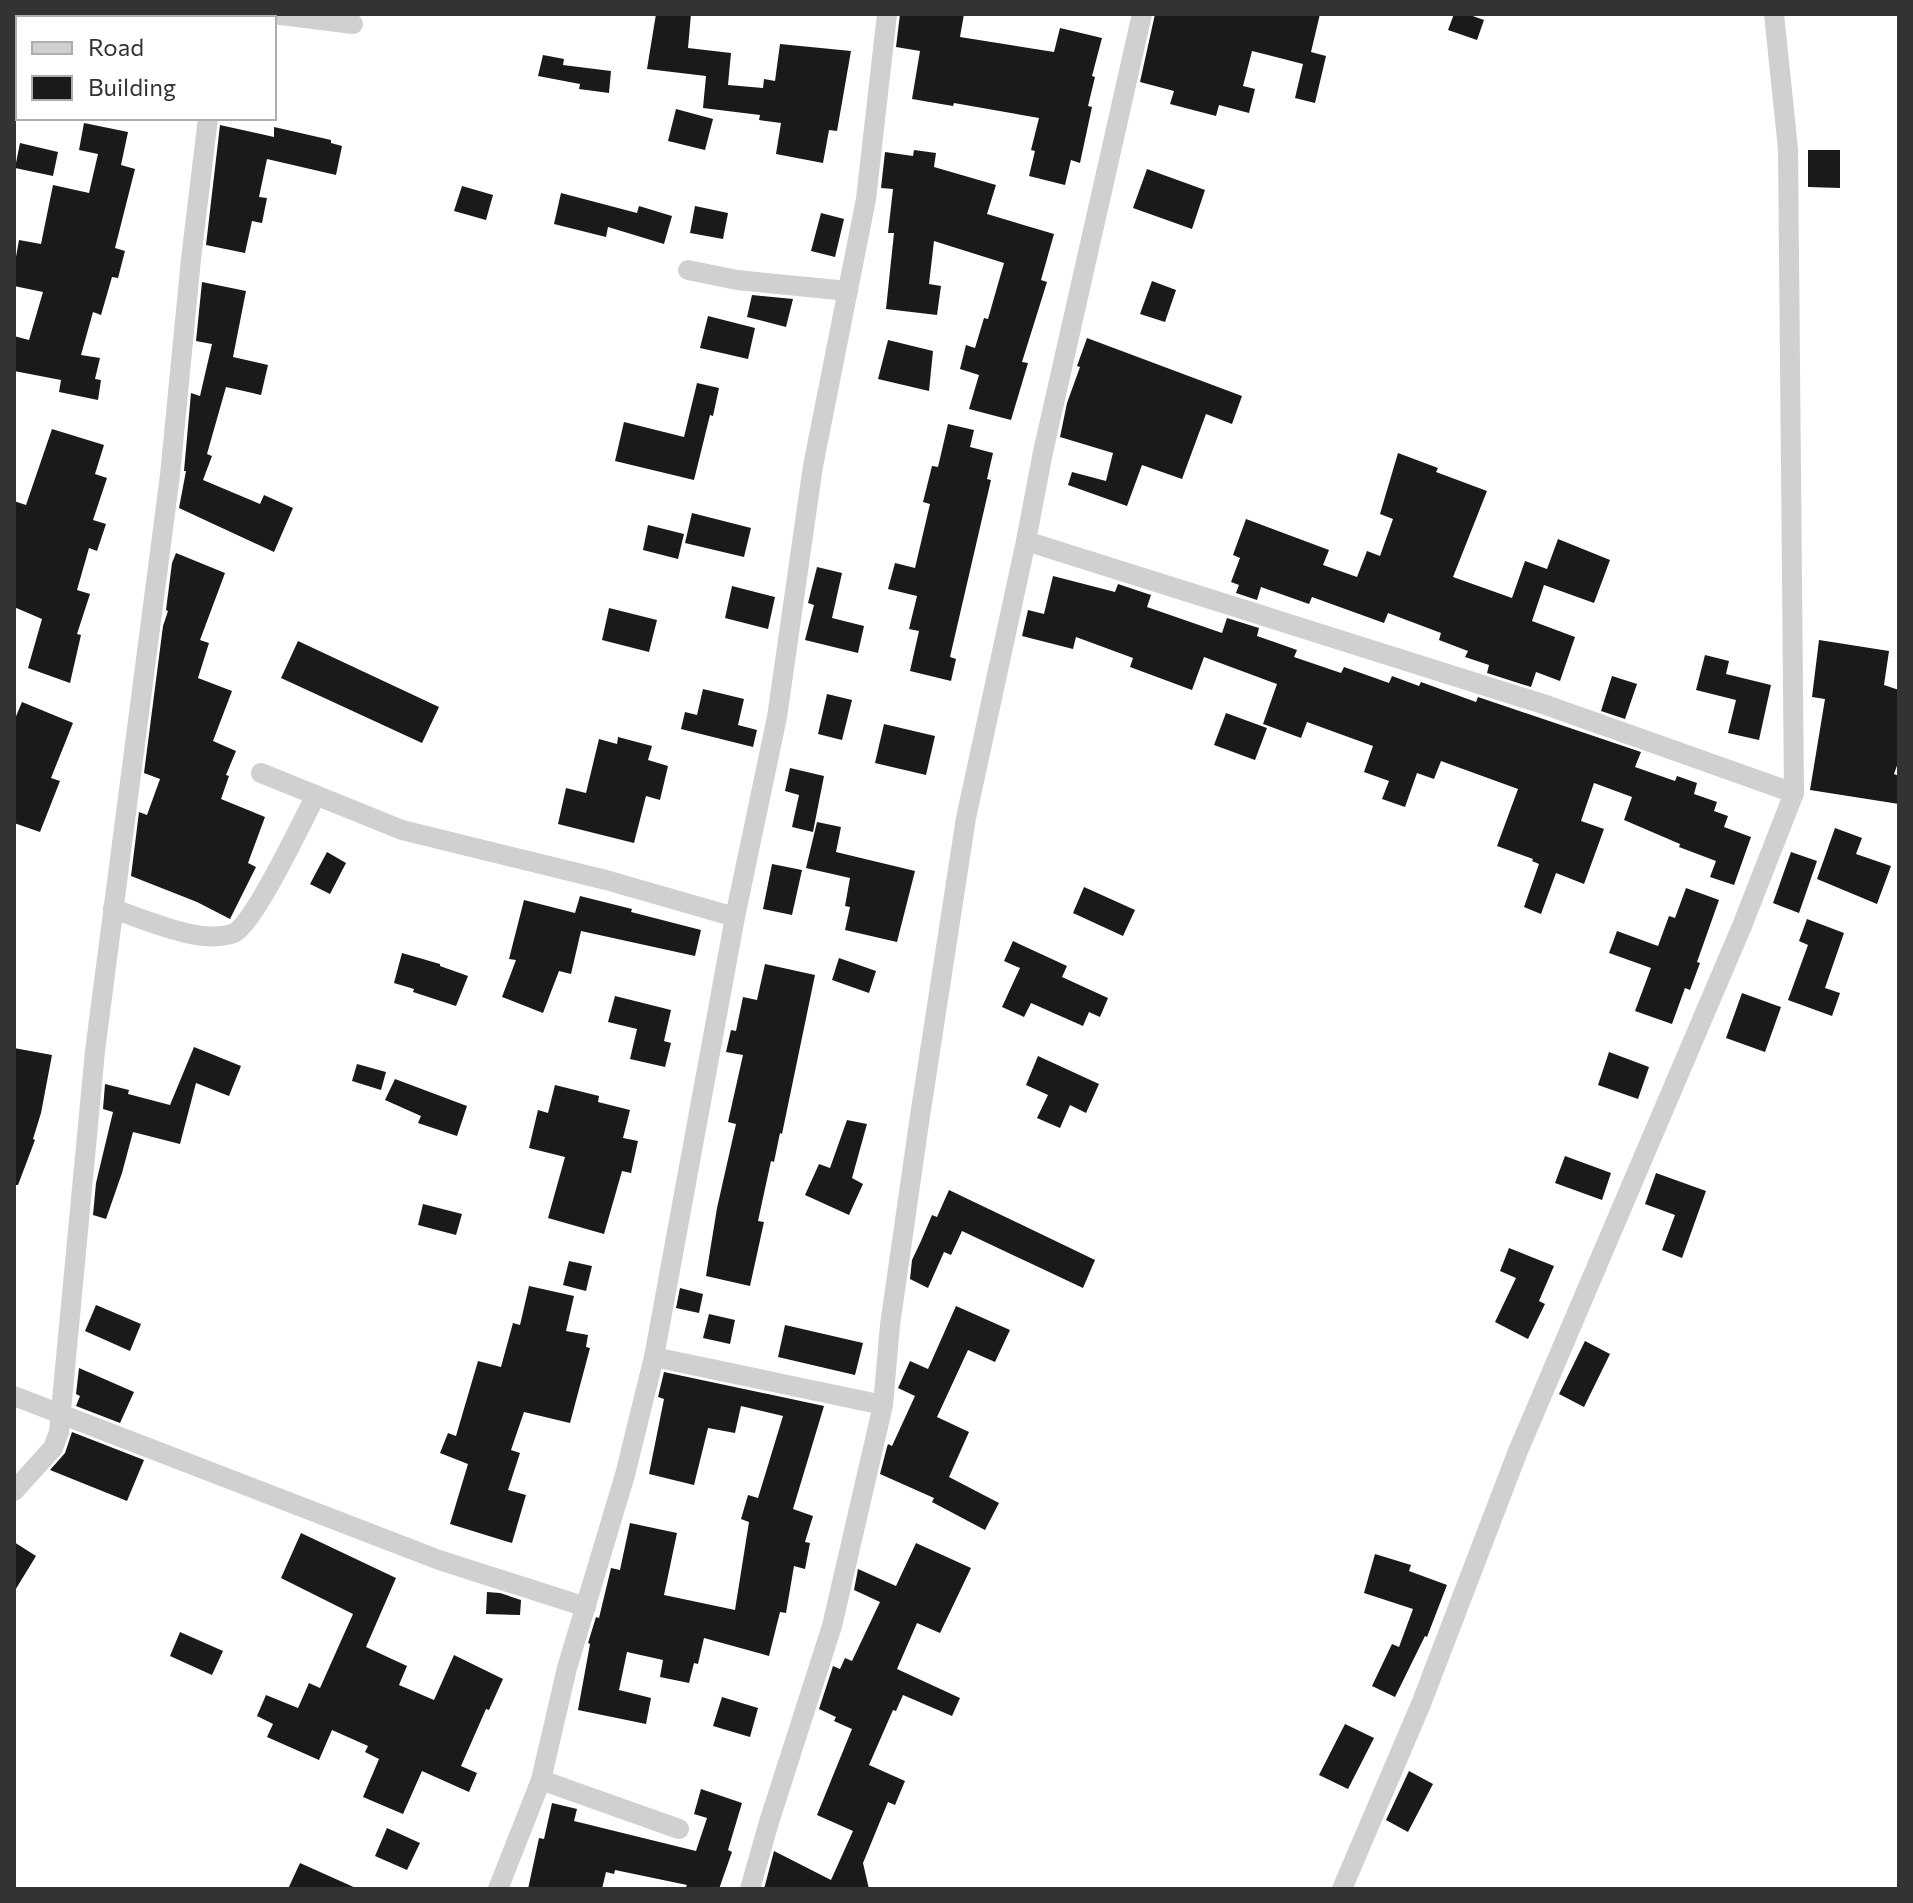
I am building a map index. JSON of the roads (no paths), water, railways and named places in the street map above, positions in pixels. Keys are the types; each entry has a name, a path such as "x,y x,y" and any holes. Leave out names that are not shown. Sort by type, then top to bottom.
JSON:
{"street":[{"path":"273,14 353,24"},
{"path":"498,1889 541,1780 567,1668 625,1475 654,1357 735,917 777,717 813,466 866,199 887,14"},
{"path":"750,1889 832,1626 883,1405 890,1325 917,1131 966,818 1043,452 1142,14"},
{"path":"1342,1889 1421,1704 1518,1451 1742,926 1794,793 1788,164 1774,14"},
{"path":"14,1491 53,1448 59,1432 54,1412 95,1051 170,475 208,120"},
{"path":"688,270 737,280 848,291"},
{"path":"1026,541 1543,704 1794,793"},
{"path":"261,773 402,830 606,880 735,917"},
{"path":"113,909 203,936 236,932 261,899 316,795"},
{"path":"654,1357 883,1405"},
{"path":"14,1396 439,1560 586,1607"},
{"path":"541,1780 679,1829"}]}
